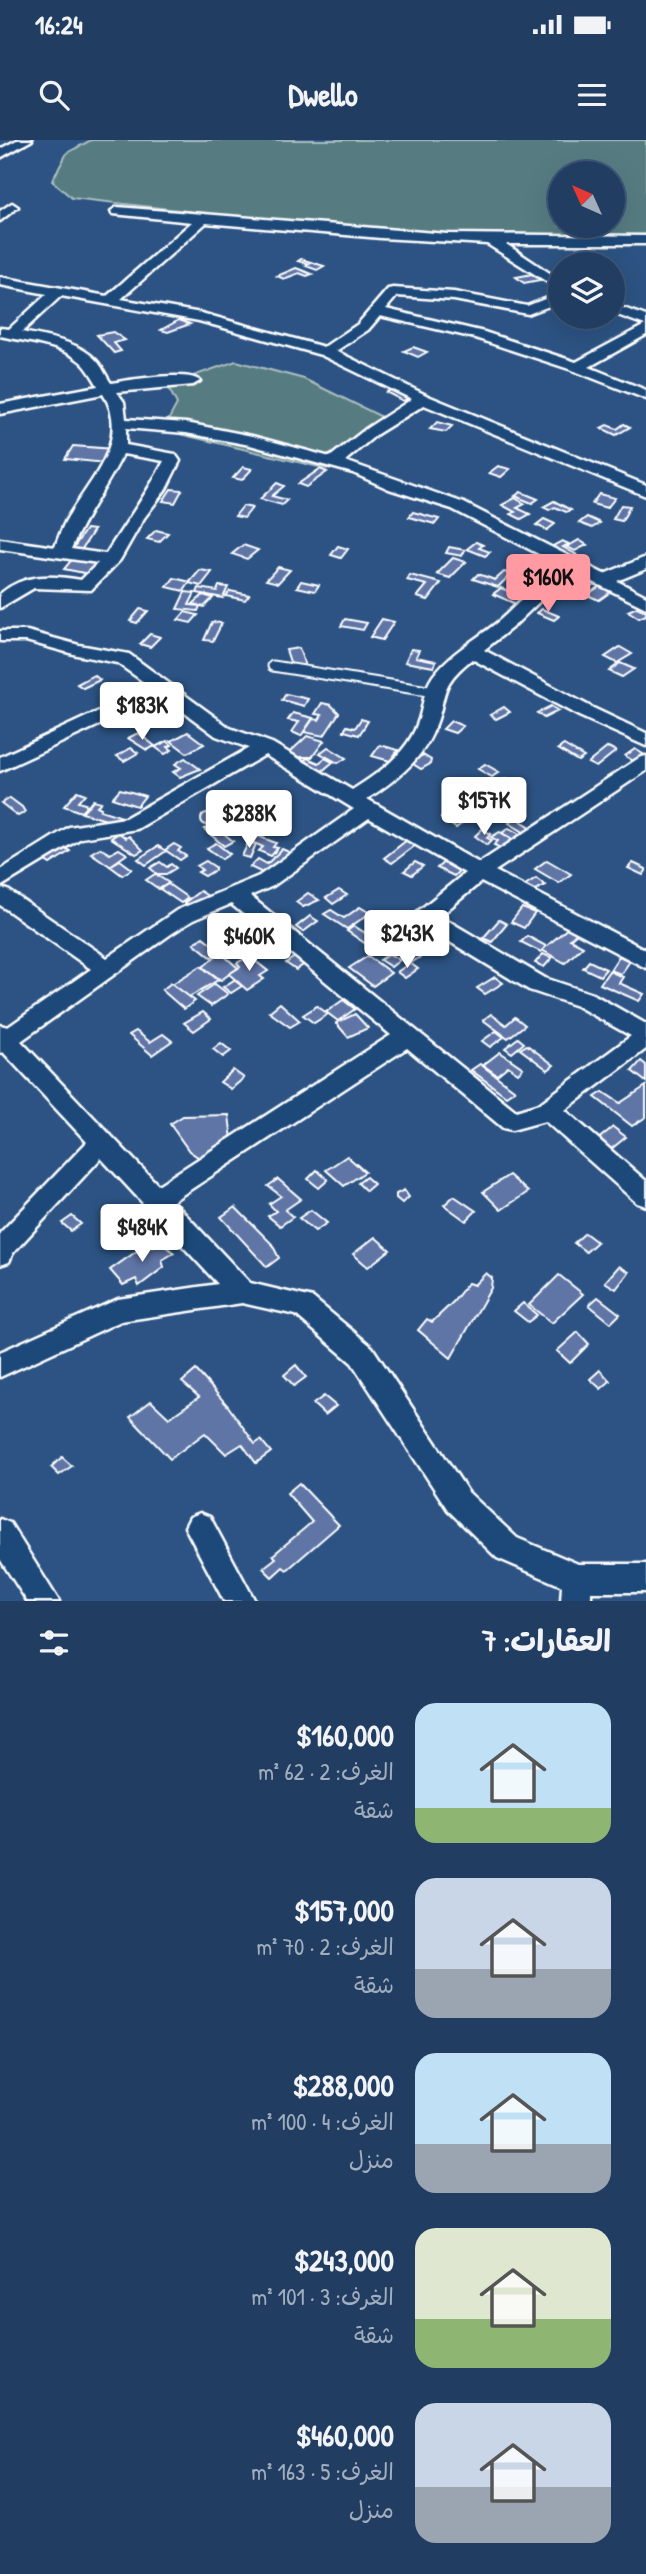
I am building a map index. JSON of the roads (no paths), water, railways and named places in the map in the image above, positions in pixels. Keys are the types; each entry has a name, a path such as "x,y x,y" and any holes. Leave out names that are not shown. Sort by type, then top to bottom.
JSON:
{"street":[{"path":"1,153 26,140"},
{"path":"0,217 12,207"},
{"path":"117,211 357,235 585,242 646,240"},
{"path":"110,301 202,219"},
{"path":"473,228 548,278"},
{"path":"0,281 201,317 326,352 423,399 646,491"},
{"path":"6,332 58,291"},
{"path":"326,352 363,327 391,293 397,291 454,296 528,310 548,302"},
{"path":"625,310 646,311"},
{"path":"376,311 479,335 577,367 646,395"},
{"path":"625,312 646,321"},
{"path":"577,367 646,329"},
{"path":"6,332 50,341 78,354 90,362 116,402 118,448 99,486 74,521 60,554"},
{"path":"0,409 106,388 166,381 193,382"},
{"path":"333,463 372,432 423,399"},
{"path":"119,424 186,428 359,470 395,486 446,501 646,603"},
{"path":"0,603 12,590 40,579 85,586 111,560 137,516 159,489 172,461 169,457 118,448"},
{"path":"0,544 111,560"},
{"path":"603,582 613,575 635,569 646,562"},
{"path":"242,1292 3,1039 185,915 266,881 361,803 397,768 416,744 428,723 434,692 442,677 569,564"},
{"path":"0,636 27,636 77,650 123,657 223,732 265,747 425,844 481,871 646,960"},
{"path":"470,650 586,712 646,740"},
{"path":"0,765 164,688"},
{"path":"0,880 76,832 130,824 265,747"},
{"path":"233,894 513,1121 549,1111 549,1108 565,1095 646,1036 595,1004 537,984 426,919 427,915 481,871 646,761"},
{"path":"0,895 107,969"},
{"path":"156,1199 408,1036"},
{"path":"549,1111 646,1196"},
{"path":"0,1254 1,1249 102,1141"},
{"path":"0,1365 118,1310 242,1292 304,1307 362,1355 458,1501 507,1548 577,1589 646,1578"},
{"path":"200,1527 240,1601"},
{"path":"0,1533 44,1601"}],"lane":[{"path":"274,666 434,692"}]}
